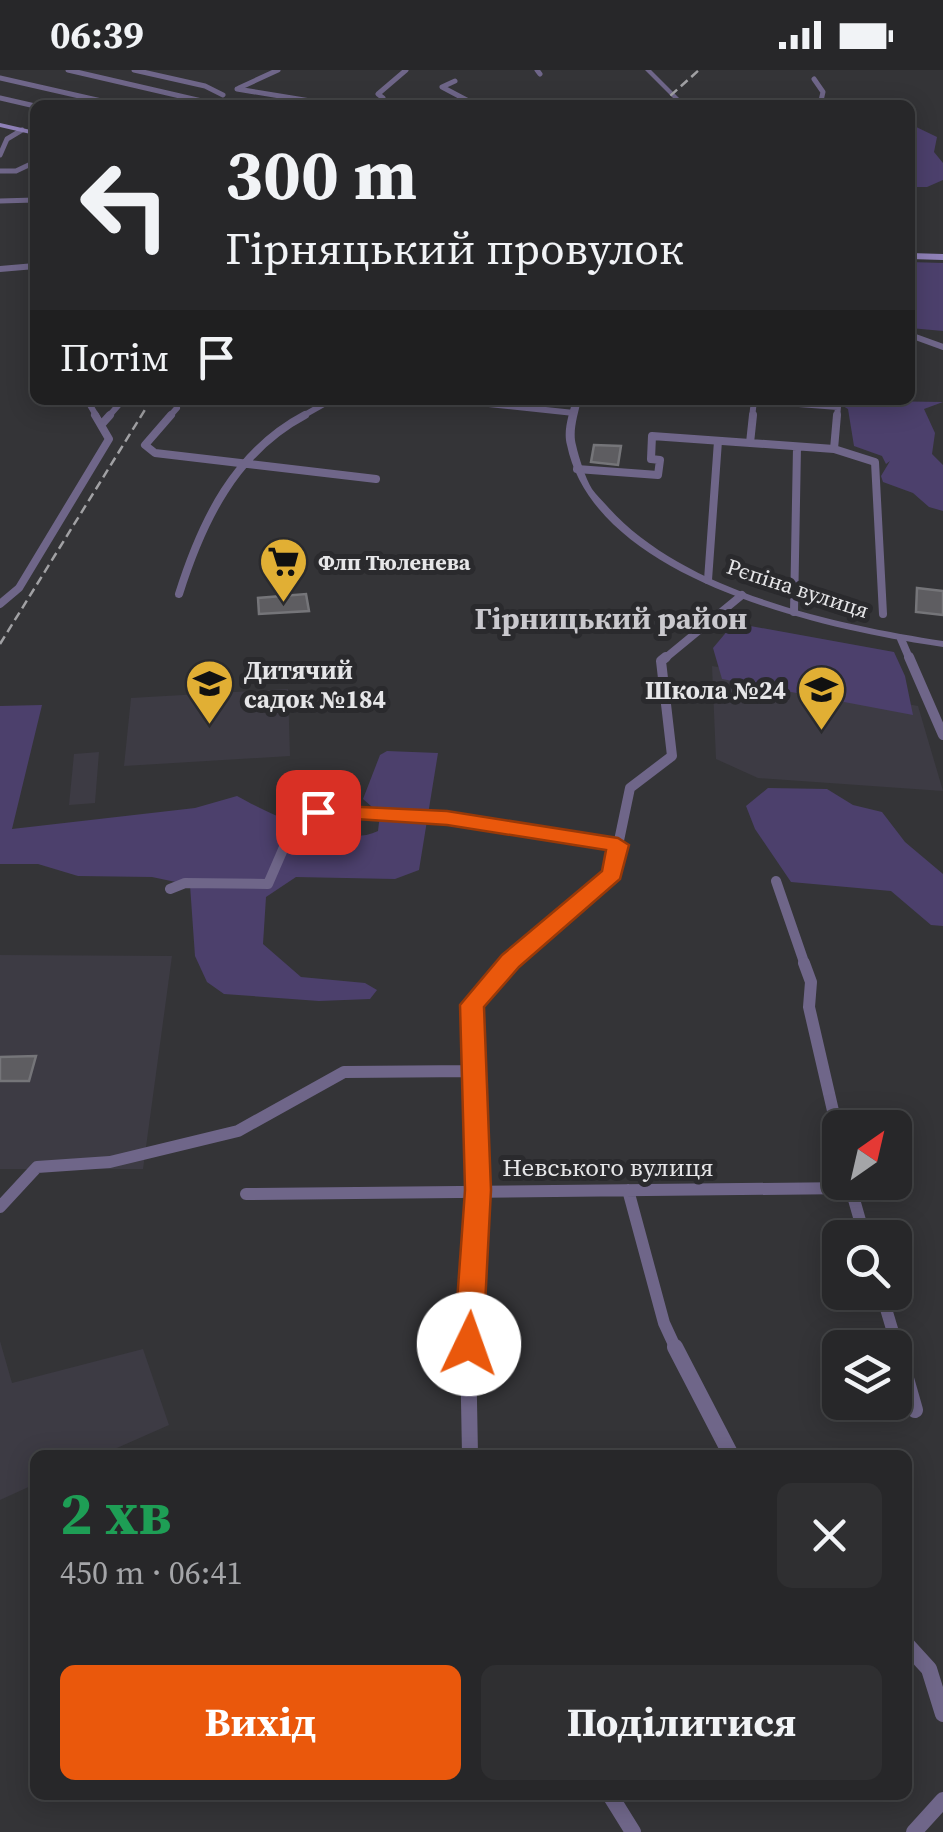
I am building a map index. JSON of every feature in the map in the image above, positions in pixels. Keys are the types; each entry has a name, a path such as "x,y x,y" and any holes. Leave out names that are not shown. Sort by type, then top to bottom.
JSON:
{"main road":[{"path":"0,125 30,132"},
{"path":"915,256 943,257"}],"street":[{"path":"68,70 197,100"},
{"path":"134,70 205,86 222,95"},
{"path":"259,70 274,71"},
{"path":"380,100 378,94 406,70"},
{"path":"648,70 674,100"},
{"path":"211,100 274,71"},
{"path":"0,78 98,100"},
{"path":"814,79 823,92 821,100"},
{"path":"454,82 442,87 467,100"},
{"path":"237,89 304,100"},
{"path":"0,98 30,105"},
{"path":"0,155 7,139 22,130"},
{"path":"0,171 30,164"},
{"path":"24,167 30,169"},
{"path":"0,202 30,200"},
{"path":"0,269 30,266"},
{"path":"915,337 943,347"},
{"path":"0,604 18,588 108,438 90,405"},
{"path":"101,425 118,405"},
{"path":"179,594 193,546 244,463 282,428 322,405"},
{"path":"498,405 574,413"},
{"name":"Рєпіна вулиця","path":"575,405 570,441 577,468 599,507 634,539 742,595 902,639 943,644"},
{"path":"750,443 754,405"},
{"path":"810,405 838,407 834,450"},
{"path":"177,408 145,445 155,453 376,479"},
{"path":"577,468 658,475 660,460 651,459 652,436 834,450 876,462 884,614"},
{"path":"708,580 718,441"},
{"path":"794,612 797,447"},
{"path":"470,1450 466,1382 478,1190 472,1005 510,961 612,874 630,788 672,756 661,661 742,595"},
{"path":"902,639 943,735"},
{"path":"170,889 186,883 268,884 291,831 318,812 447,818 618,845"},
{"path":"776,881 812,982 809,1008 833,1110"},
{"path":"0,1207 37,1167 110,1162 238,1131 344,1072 474,1071"},
{"name":"Невського вулиця","path":"246,1194 822,1186"},
{"path":"628,1190 664,1323 694,1390 727,1450"},
{"path":"886,1310 914,1410"},
{"path":"912,1650 929,1669 943,1714"},
{"path":"613,1800 633,1832"},
{"path":"914,1832 943,1800"}],"shaded area":[{"path":"915,126 937,137 934,152 943,163 943,180 915,187"},
{"path":"915,262 943,263 943,331 915,328"},
{"path":"943,402 924,409 935,433 932,454 943,465 943,511 929,507 913,493 883,482 881,476 890,461 886,464 882,456 854,446 848,409 841,405"},
{"path":"734,623 894,652 905,676 913,715 722,679 713,648"},
{"name":"Школа №24","path":"712,666 918,706 943,791 758,778 716,759"},
{"name":"Дитячий садок №184","path":"288,689 290,756 124,766 131,698"},
{"path":"42,705 12,829 195,808 237,796 307,827 346,836 363,835 378,831 380,814 363,799 380,755 387,751 438,753 419,870 395,879 296,877 266,897 263,944 301,977 365,983 377,990 370,999 319,1001 224,994 207,982 195,956 190,885 152,877 78,876 38,864 0,864 0,706"},
{"path":"99,752 95,803 69,805 74,754"},
{"path":"768,788 827,789 853,805 882,812 905,842 943,874 943,926 931,925 891,891 791,882 755,829 746,806"},
{"path":"0,955 172,956 143,1169 0,1169"},
{"path":"0,1341 12,1383 143,1349 169,1425 112,1450 30,1450 30,1486 0,1500"}],"building":[{"path":"594,445 621,446 618,465 591,462"},
{"path":"917,588 943,591 943,615 916,612"},
{"name":"Флп Тюленева","path":"306,594 309,611 259,614 258,598"},
{"path":"36,1056 29,1081 0,1081 0,1057"}],"railway":[{"path":"666,100 699,70"},
{"path":"0,644 148,405"}],"place":[{"name":"Флп Тюленева","path":"283,604"},
{"name":"Дитячий садок №184","path":"209,726"},
{"name":"Школа №24","path":"821,732"}],"district":[{"name":"Гірницький район","path":"611,618"}],"route":[{"path":"318,812 447,818 618,845 612,874 510,961 472,1005 478,1190 469,1344"}]}
